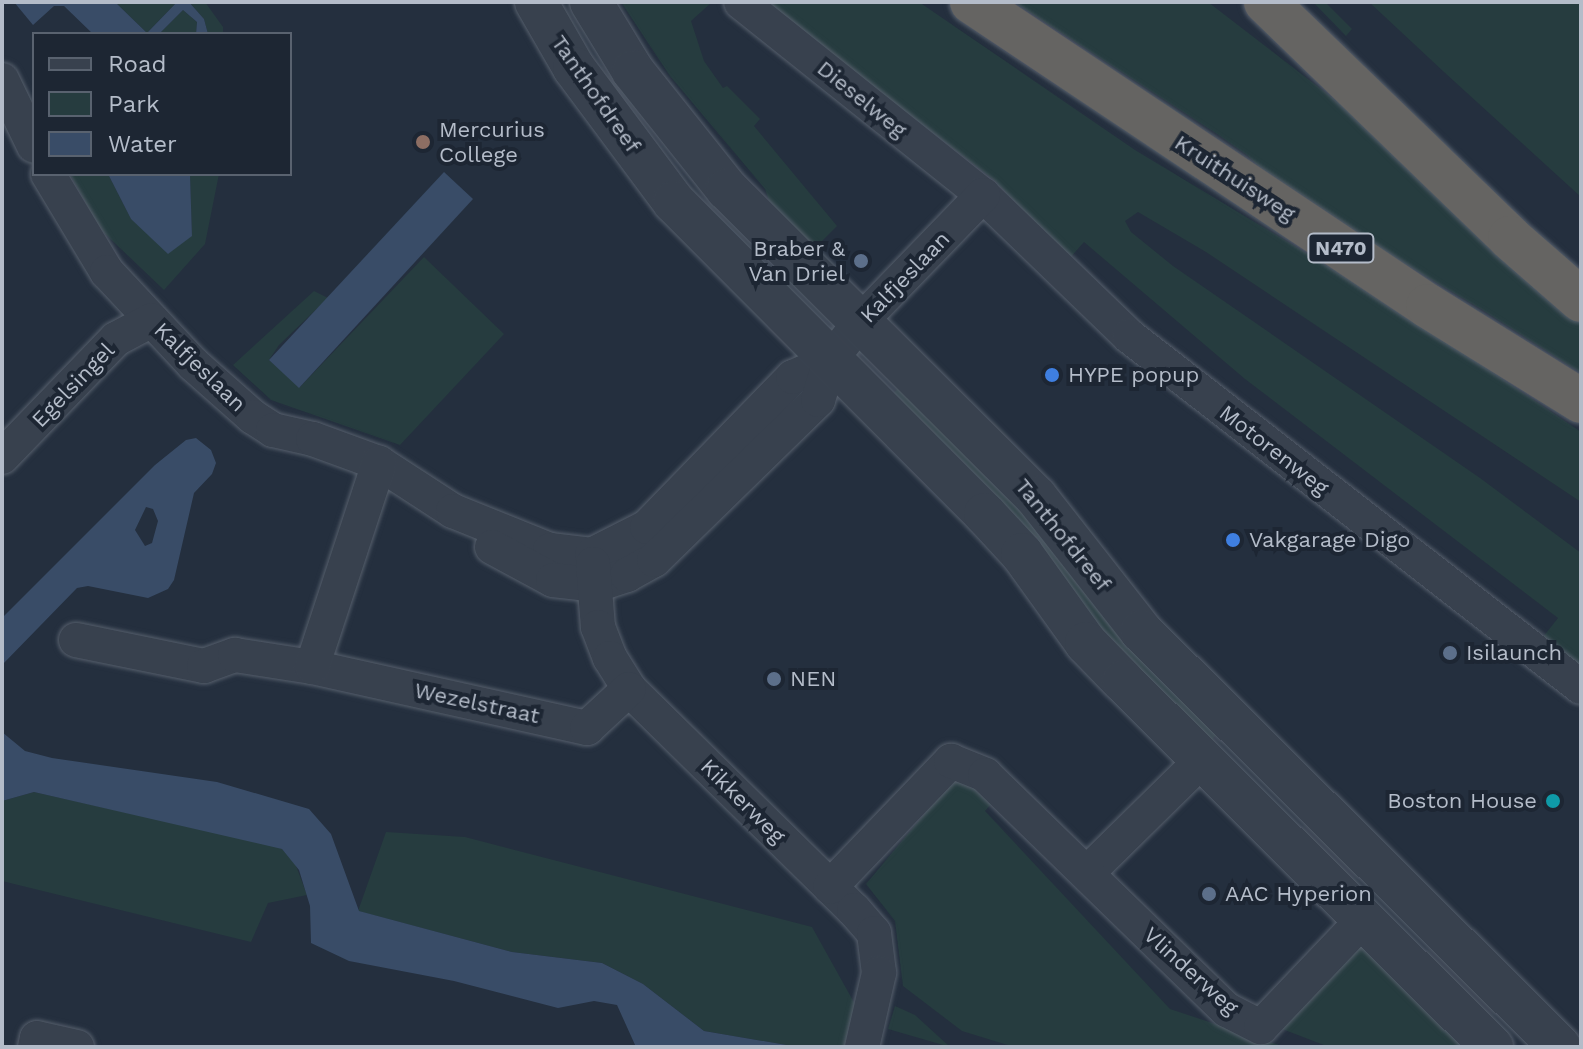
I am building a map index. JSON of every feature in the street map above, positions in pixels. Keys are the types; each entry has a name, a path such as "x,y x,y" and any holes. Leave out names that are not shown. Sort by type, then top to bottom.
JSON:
{"highway":[{"name":"Kruithuisweg","path":"972,2 1428,306 1581,401"},
{"path":"1266,2 1510,238 1581,300"}],"street":[{"name":"Tanthofdreef","path":"536,2 574,68 674,202 1022,554 1086,643 1189,772 1351,933 1492,1047"},
{"name":"Tanthofdreef","path":"591,2 633,71 727,189 1036,497 1141,631 1560,1047"},
{"name":"Dieselweg","path":"741,2 983,195"},
{"path":"2,80 32,142"},
{"name":"Kalfjeslaan","path":"49,176 107,272 200,372 253,417 273,430 313,439 379,463 453,511 594,570 647,527 793,377 830,361 860,322 983,195"},
{"name":"Motorenweg","path":"983,195 1129,336 1581,687"},
{"name":"Egelsingel","path":"2,457 116,339 151,320"},
{"path":"312,667 379,463"},
{"name":"Kikkerweg","path":"594,570 598,627 610,658 629,689 874,933 880,962 864,1041"},
{"name":"Wezelstraat","path":"76,640 204,666 235,655 312,667 587,728 629,689"},
{"name":"Vlinderweg","path":"830,887 951,761 985,775 1227,1010 1261,1027 1351,933"},
{"path":"1087,873 1189,772"},
{"path":"35,1047 37,1038 77,1047"}],"green space":[{"path":"115,2 177,2 148,32"},
{"path":"189,2 205,2 223,27 223,32 207,32 204,19"},
{"path":"621,2 712,2 691,21 704,61 723,88 727,86 760,119 754,126 837,226 811,252 774,215 765,189 670,76"},
{"path":"763,2 919,2 1135,150 1391,304 1581,432 1581,502 1206,252 1138,212 1125,221 1131,232 1173,266 1480,478 1581,553 1581,668 1543,637 1558,618 1245,379 1084,242 1069,259 994,180"},
{"path":"1014,2 1208,2 1404,153 1581,319 1581,373 1481,309 1287,194 1247,155"},
{"path":"1313,2 1325,2 1352,29 1346,36"},
{"path":"1369,2 1581,2 1581,197 1444,72"},
{"path":"183,10 197,22 196,32 161,32"},
{"path":"71,176 109,176 131,219 192,235 190,176 219,176 205,244 164,290 100,229"},
{"path":"424,257 504,334 400,445 271,400 233,365 314,291 328,298 279,345 269,360 300,387"},
{"path":"902,384 1042,524 1221,730 1208,744 1114,650 889,398"},
{"path":"970,777 995,800 985,811 1170,1009 1285,1047 1014,1047 962,1031 903,986 895,921 866,884 941,794 956,781"},
{"path":"34,792 272,845 282,849 295,863 307,895 268,903 251,942 2,881 2,801"},
{"path":"386,832 465,837 812,927 856,1006 847,1047 798,1047 704,1031 643,984 602,963 512,952 358,911"},
{"path":"1363,941 1469,1047 1329,1047 1277,1027"},
{"path":"895,1006 915,1015 950,1047 888,1029"}],"water":[{"path":"14,2 115,2 146,32 91,32 64,6 54,6 33,25"},
{"path":"177,2 189,2 204,19 207,32 196,32 197,22 183,10 161,32 148,32"},
{"path":"444,172 473,199 299,388 269,360"},
{"path":"109,176 190,176 192,236 168,254 131,219"},
{"path":"196,438 211,450 216,463 212,474 194,493 174,580 168,589 148,598 88,586 77,588 2,665 2,618 155,465 186,440","holes":["146,507 153,509 158,521 152,543 145,546 135,530"]},
{"path":"2,732 25,751 52,758 217,782 309,809 331,834 359,911 512,952 602,963 643,984 704,1031 798,1047 636,1047 617,1005 594,1001 558,1008 454,981 349,961 311,943 310,906 299,870 282,849 34,792 2,801"}],"place":[{"name":"Mercurius College","path":"423,142"},
{"name":"Braber & Van Driel","path":"861,261"},
{"name":"HYPE popup","path":"1052,375"},
{"name":"Vakgarage Digo","path":"1233,540"},
{"name":"Isilaunch","path":"1450,653"},
{"name":"NEN","path":"774,679"},
{"name":"Boston House","path":"1553,801"},
{"name":"AAC Hyperion","path":"1209,894"}]}
